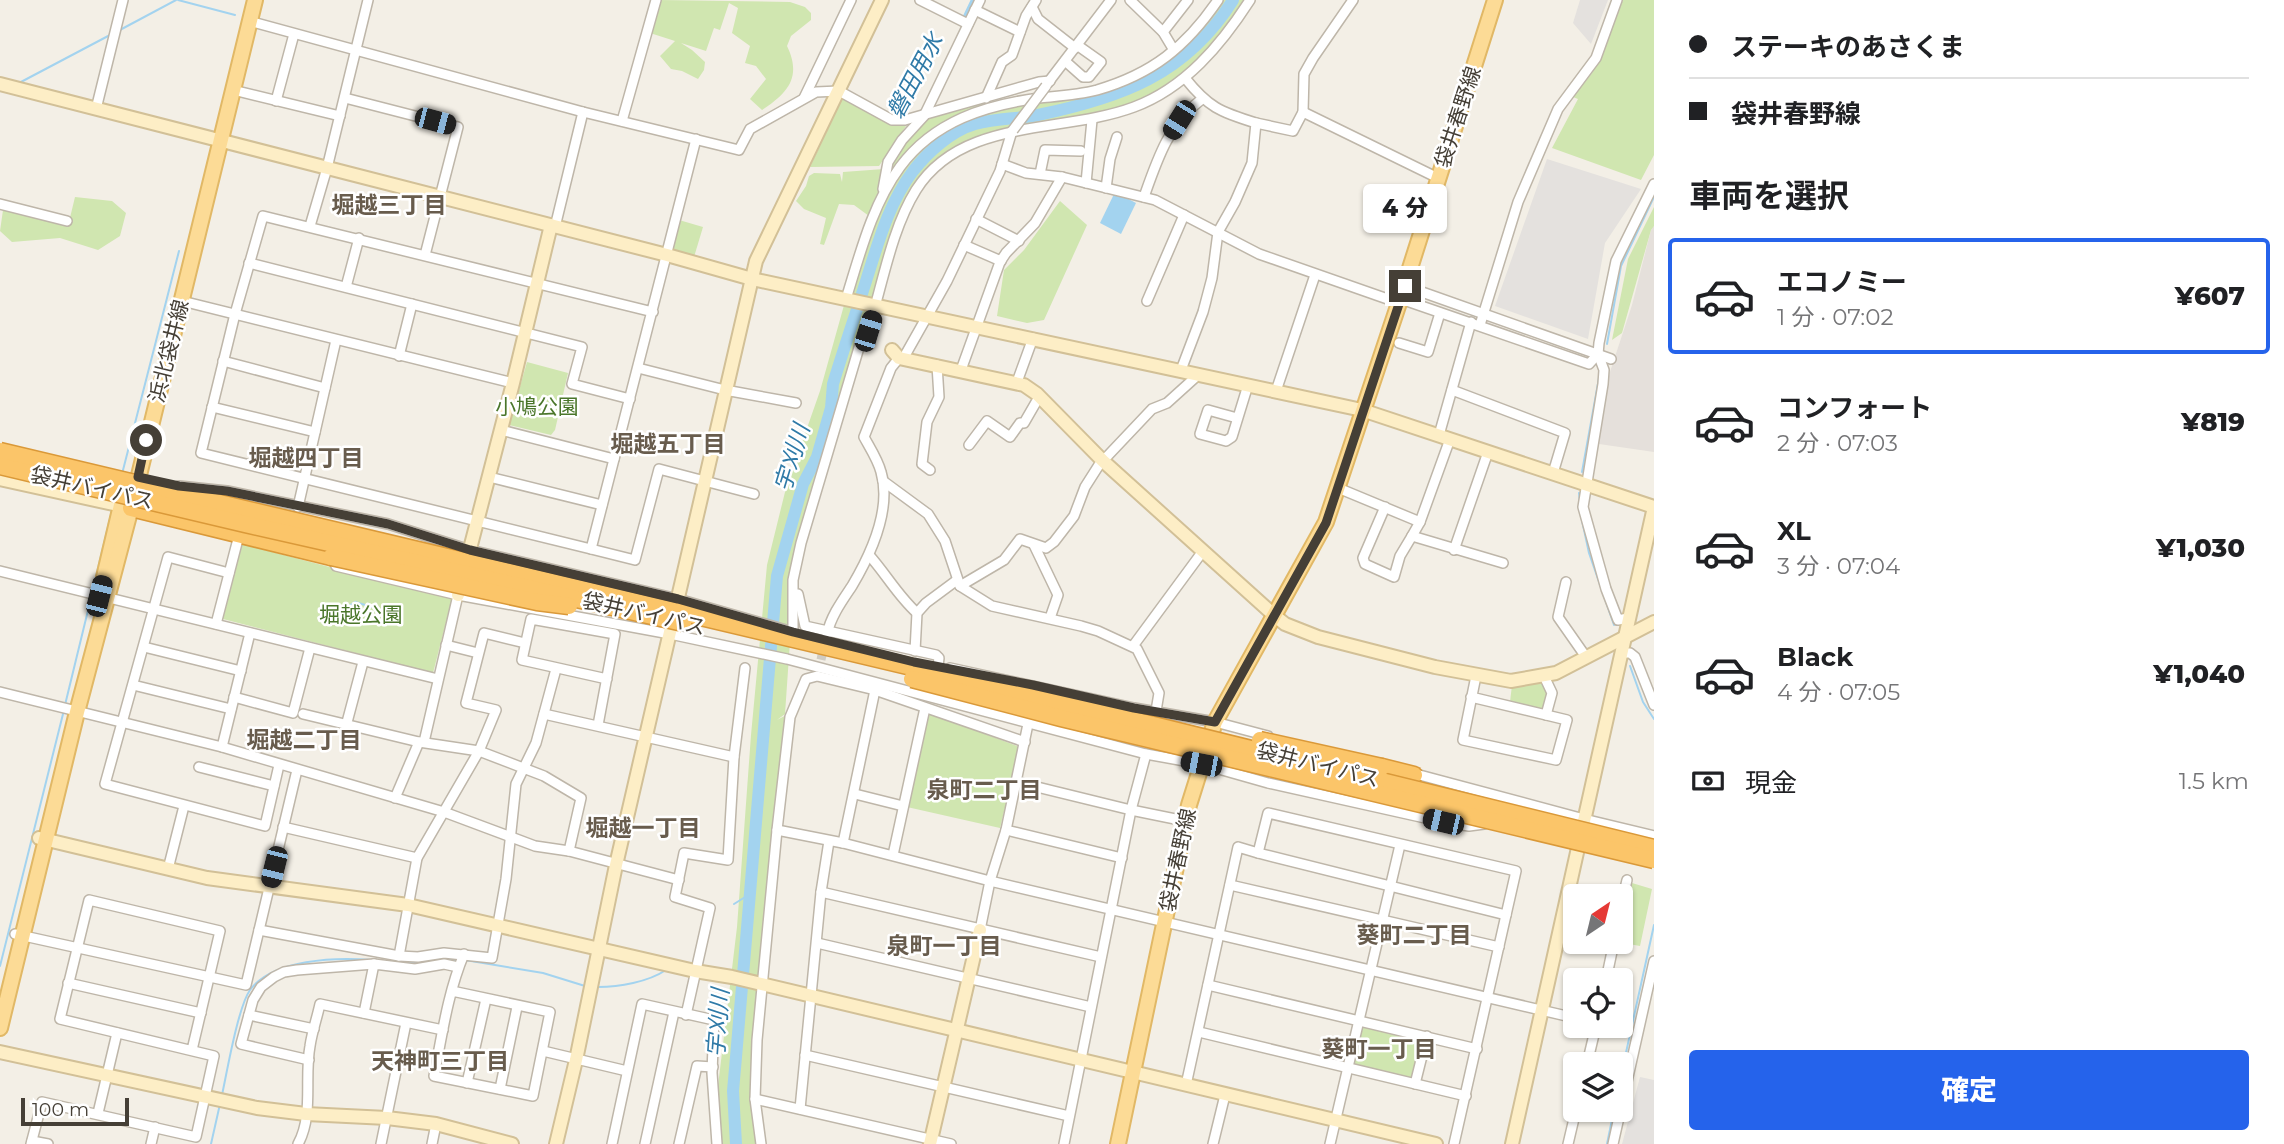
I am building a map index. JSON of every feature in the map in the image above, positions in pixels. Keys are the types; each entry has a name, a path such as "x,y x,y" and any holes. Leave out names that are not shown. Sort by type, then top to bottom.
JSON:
{"highway":[{"name":"袋井バイパス","path":"0,451 690,620 1061,718 1654,860"},
{"name":"袋井バイパス","path":"0,466 218,518 1109,714 1654,848"},
{"path":"133,475 522,567 667,606 690,620"},
{"path":"126,507 537,602 600,609 650,620 690,620"},
{"path":"1109,714 1223,731 1414,775"},
{"path":"1061,718 1286,778 1482,823"}],"main road":[{"name":"浜北袋井線","path":"133,475 182,301 248,0"},
{"name":"浜北袋井線","path":"0,1028 19,934 74,711 255,0"},
{"name":"袋井春野線","path":"1118,1144 1185,821 1201,764 1215,722 1326,523 1402,296 1495,0"},
{"name":"浜北袋井線","path":"0,996 19,934"}],"street":[{"path":"96,109 123,0"},
{"path":"310,226 368,0"},
{"path":"622,121 656,0"},
{"path":"804,98 851,0"},
{"path":"556,1144 594,979 616,865 756,261 882,0"},
{"path":"920,0 968,24"},
{"path":"881,198 885,173 893,153 924,116 980,0"},
{"path":"828,632 829,622 869,555 882,511 883,481 864,437 891,368 947,281 1002,164 1012,132 1111,0"},
{"path":"1130,0 1163,32 1172,47"},
{"path":"847,299 865,238 881,198 901,165 926,140 954,121 982,110 1003,104 1096,90 1141,74 1180,48 1218,0"},
{"path":"793,632 793,580 801,543 863,334 868,331 894,244 917,188 951,153 991,136 1092,120 1136,107 1167,91 1215,49 1250,0"},
{"path":"1185,78 1202,99 1229,115 1293,131 1303,113 1304,74 1353,0"},
{"path":"1385,507 1363,558 1366,564 1394,576 1400,556 1420,522 1444,437 1452,390 1475,324 1484,314 1490,286 1518,202 1558,109 1596,58 1617,0"},
{"path":"1163,32 1186,1"},
{"path":"1034,4 1038,19 1101,62 1089,77 1083,77 1065,61"},
{"path":"982,110 1002,62 1012,55 1034,4"},
{"path":"975,10 1020,32"},
{"path":"249,21 583,112 739,150 751,129 816,92 839,91 892,120 905,120 1039,82 1048,83"},
{"path":"276,101 294,34"},
{"path":"0,84 667,255 751,279 1362,410 1654,507 1512,1144"},
{"path":"233,90 340,116"},
{"path":"345,98 458,127 425,255"},
{"path":"1144,197 1161,148 1179,120 1202,99"},
{"path":"395,798 422,742 537,283 583,112"},
{"path":"1303,113 1438,178"},
{"path":"1086,183 1092,120"},
{"path":"1181,370 1203,312 1212,278 1218,232 1252,163 1256,122"},
{"path":"1106,188 1110,159 1117,137"},
{"path":"591,549 696,139"},
{"path":"1040,174 1045,150 1081,151"},
{"path":"1002,164 1026,173 1062,177 1144,197 1259,254 1315,275 1484,314 1611,359"},
{"path":"961,370 1001,261 1035,223 1062,177"},
{"path":"1402,296 1440,313 1589,364 1598,354 1616,261 1654,184"},
{"path":"0,204 67,221"},
{"path":"653,312 262,215 201,453 635,560 659,469 754,494"},
{"path":"1147,301 1184,215"},
{"path":"976,219 1019,241"},
{"path":"346,287 359,238"},
{"path":"964,246 1001,261"},
{"path":"249,263 582,347 572,384 630,399"},
{"path":"1276,391 1315,275"},
{"path":"182,301 513,383"},
{"path":"399,356 412,304"},
{"path":"1399,343 1428,352 1440,313"},
{"path":"1534,345 1538,333"},
{"path":"1017,382 1033,338"},
{"path":"298,507 335,341"},
{"path":"1598,354 1604,370 1583,506 1606,589 1618,620 1628,618"},
{"path":"898,356 1017,382 1039,397 1103,461 1275,616 1285,624 1318,638 1476,676 1511,681 1556,673 1654,622"},
{"path":"223,361 325,388"},
{"path":"930,470 922,464 927,422 939,397 937,365"},
{"path":"638,368 725,390 796,403"},
{"path":"915,650 917,613 926,603 958,583 1004,561 1020,539 1046,548 1054,542 1074,516 1085,487 1124,436 1152,409 1167,403 1198,375"},
{"path":"1237,418 1208,410 1200,434 1226,441 1233,437 1248,385"},
{"path":"1452,390 1565,433 1553,473"},
{"path":"969,445 987,421 1010,437 1020,423 1024,423 1039,397"},
{"path":"212,407 314,432"},
{"path":"501,430 614,459"},
{"path":"0,444 133,475"},
{"path":"1454,550 1488,452"},
{"path":"489,477 602,505"},
{"path":"0,479 126,507"},
{"path":"883,481 928,514 945,541 958,583 992,606 1098,631 1133,646 1159,693 1156,711"},
{"path":"179,486 227,491 388,524 470,550 678,599 793,632 938,666 1215,722 1307,746 1403,765 1414,775 1654,836"},
{"path":"1338,488 1420,522"},
{"path":"214,528 238,539 458,595 670,634 787,659 1146,754 1201,764 1268,783 1443,822 1469,826 1482,823 1654,867"},
{"path":"1412,536 1503,563"},
{"path":"216,624 238,539"},
{"path":"1034,545 1058,595 1050,618"},
{"path":"1133,646 1203,551"},
{"path":"869,555 897,593 917,613"},
{"path":"229,573 167,557 105,784 265,826 279,765"},
{"path":"0,571 438,680"},
{"path":"793,580 797,584 805,626 936,655 939,658 938,666"},
{"path":"1566,582 1558,617 1586,657"},
{"path":"598,725 607,679 615,634 531,619 522,660 607,679"},
{"path":"222,747 250,633"},
{"path":"399,956 417,858 479,751 496,710 466,703 484,633 524,643"},
{"path":"446,645 478,653"},
{"path":"144,646 241,671"},
{"path":"234,697 293,713 310,648"},
{"path":"1621,653 1630,653 1635,657 1654,705"},
{"path":"346,726 363,662"},
{"path":"686,1015 710,908 675,897 684,853 728,860 734,757 745,668"},
{"path":"259,930 399,956 418,957 444,953 492,958 511,838 516,784 536,743 556,669"},
{"path":"761,1144 755,1100 757,1040 777,830 790,717 806,679 817,676 874,690 1025,742"},
{"path":"1471,697 1567,720 1556,760 1463,740 1471,697 1476,676"},
{"path":"1544,676 1552,693 1546,715"},
{"path":"133,685 231,709"},
{"path":"1033,685 1041,694"},
{"path":"843,843 874,690"},
{"path":"0,692 222,747 444,812 534,846 569,851 679,880"},
{"path":"893,855 925,708"},
{"path":"303,714 422,742 479,751 544,776 581,798 569,851"},
{"path":"544,714 734,757"},
{"path":"1025,723 1035,715"},
{"path":"930,1142 990,881 1017,782 1025,742 1025,723"},
{"path":"1064,1144 1131,810 1146,754"},
{"path":"199,767 274,786"},
{"path":"19,934 246,985 297,770"},
{"path":"1017,782 1185,821"},
{"path":"855,794 903,806"},
{"path":"168,869 184,806"},
{"path":"1258,853 1268,813 1516,872 1454,1144"},
{"path":"283,827 417,858"},
{"path":"777,830 843,843 990,881 1563,1015"},
{"path":"1006,830 1122,858"},
{"path":"43,839 207,878 408,905 695,971 732,977 1437,1144"},
{"path":"800,1109 821,892 829,841"},
{"path":"1330,1144 1400,845"},
{"path":"1186,1086 1238,847 1506,915"},
{"path":"1626,884 1627,880"},
{"path":"1230,885 1499,947"},
{"path":"821,892 1101,957"},
{"path":"48,1144 31,1142 42,1102 196,1137 214,1056 117,1034 60,1019 89,900 220,931 192,1051"},
{"path":"817,943 1091,1007"},
{"path":"452,991 550,1012 533,1096 434,1076 452,991 464,954"},
{"path":"1613,1144 1654,961"},
{"path":"309,1060 241,1044 253,1000 261,987 284,972 374,964 415,969 444,964 458,967"},
{"path":"364,1013 374,964"},
{"path":"68,983 201,1013"},
{"path":"1208,985 1477,1049"},
{"path":"467,1083 486,999"},
{"path":"298,1144 306,1114 309,1048 320,1004 443,1030"},
{"path":"612,1144 642,1004 715,1020 713,1067 717,1144"},
{"path":"500,1088 517,1007"},
{"path":"645,1144 674,1012"},
{"path":"249,1015 314,1029"},
{"path":"381,1144 406,1023"},
{"path":"1199,1032 1466,1096"},
{"path":"98,1113 117,1034"},
{"path":"1415,1084 1427,1036"},
{"path":"543,1051 627,1072"},
{"path":"0,1052 257,1108 436,1124 512,1144"},
{"path":"806,1055 1069,1116"},
{"path":"679,1144 697,1066 713,1067"},
{"path":"1213,1144 1225,1095"},
{"path":"755,1100 930,1142 951,1144"},
{"path":"1568,1144 1573,1122"},
{"path":"432,1144 436,1124"},
{"path":"151,1144 155,1127"}],"shaded area":[{"path":"1580,0 1608,0 1591,44 1573,23"},
{"path":"1547,159 1641,189 1605,243 1588,339 1495,306"},
{"path":"1654,226 1654,452 1599,444 1609,375"},
{"path":"1640,1077 1654,1080 1654,1144 1622,1144 1628,1122 1633,1122 1633,1103"}],"green space":[{"path":"660,0 790,2 805,7 811,13 811,20 791,36 787,46 793,67 790,83 779,97 762,110 750,99 766,79 756,66 745,63 750,46 732,33 738,8 729,3 720,30 714,28 706,51 681,43 705,62 704,70 698,79 671,69 660,56 675,41 650,33"},
{"path":"1219,0 1248,0 1239,16 1183,79 1115,113 991,136 964,147 913,192 861,333 790,585 791,627 785,714 777,720 792,712 773,879 757,983 755,1099 760,1144 719,1144 715,1111 737,927 767,565 786,488 820,391 869,216 854,205 839,204 824,245 820,244 826,218 804,209 796,201 809,176 814,173 840,174 842,182 843,172 884,169 924,116 985,101 982,110 1096,90 1177,50"},
{"path":"1623,0 1654,0 1654,155 1641,180 1552,148 1578,99 1573,97 1592,73"},
{"path":"843,97 890,124 908,123 879,166 810,167"},
{"path":"75,197 112,201 126,213 120,236 98,250 60,238 12,242 0,231 3,210 68,226"},
{"path":"1060,201 1087,225 1044,320 1027,323 997,316 1004,270 1024,250"},
{"path":"1654,207 1654,226 1622,333 1612,340 1628,259"},
{"path":"679,220 703,227 694,257 672,250"},
{"name":"小鳩公園","path":"527,362 568,373 555,430 551,435 509,425"},
{"name":"堀越公園","path":"242,544 452,599 433,673 223,619"},
{"path":"1543,679 1552,693 1547,713 1510,702 1512,685"},
{"path":"932,714 1017,746 1019,750 1000,828 907,807 928,716"},
{"path":"1632,884 1652,889 1640,946 1633,945"},
{"path":"1364,1024 1423,1040 1412,1081 1353,1065"}],"water":[{"path":"1115,192 1136,203 1121,234 1100,223"}],"waterway":[{"path":"118,31 176,0"},
{"path":"178,0 235,15"},
{"name":"磐田用水","path":"964,23 975,0"},
{"name":"宇刈川","path":"736,1144 733,1091 777,576 803,484 817,457 831,408 837,371 891,209 913,171 933,150 957,132 983,122 1068,108 1123,91 1149,79 1194,47 1233,0"},
{"path":"19,83 110,35"},
{"path":"1607,344 1621,266 1654,197"},
{"path":"122,474 179,251"},
{"path":"1582,472 1599,378"},
{"path":"1579,493 1580,502"},
{"path":"93,589 112,510"},
{"path":"1580,511 1589,553 1614,625"},
{"path":"65,705 91,598"},
{"path":"340,619 346,608 355,602 372,607"},
{"path":"1630,666 1643,702 1654,719"},
{"path":"0,966 64,710"},
{"path":"734,904 750,894"},
{"path":"1626,1052 1654,925"},
{"path":"222,1095 241,1010 250,990 260,980 289,966 306,962 372,960"},
{"path":"444,960 459,960"},
{"path":"465,960 543,973 585,986"},
{"path":"391,962 438,961"},
{"path":"598,987 633,983 666,970"},
{"path":"211,1144 220,1104"},
{"path":"1607,1144 1612,1122"}],"tunnel":[{"path":"818,673 825,642"}],"district":[{"name":"堀越三丁目","path":"389,205"},
{"name":"堀越五丁目","path":"668,444"},
{"name":"堀越四丁目","path":"306,458"},
{"name":"堀越二丁目","path":"304,740"},
{"name":"泉町二丁目","path":"984,790"},
{"name":"堀越一丁目","path":"643,828"},
{"name":"葵町二丁目","path":"1414,935"},
{"name":"泉町一丁目","path":"944,946"},
{"name":"葵町一丁目","path":"1379,1049"},
{"name":"天神町三丁目","path":"440,1061"}],"route":[{"path":"146,440 138,477 179,486 227,491 388,524 470,550 678,599 793,632 914,662 1134,708 1215,722 1326,523 1405,286"}]}
